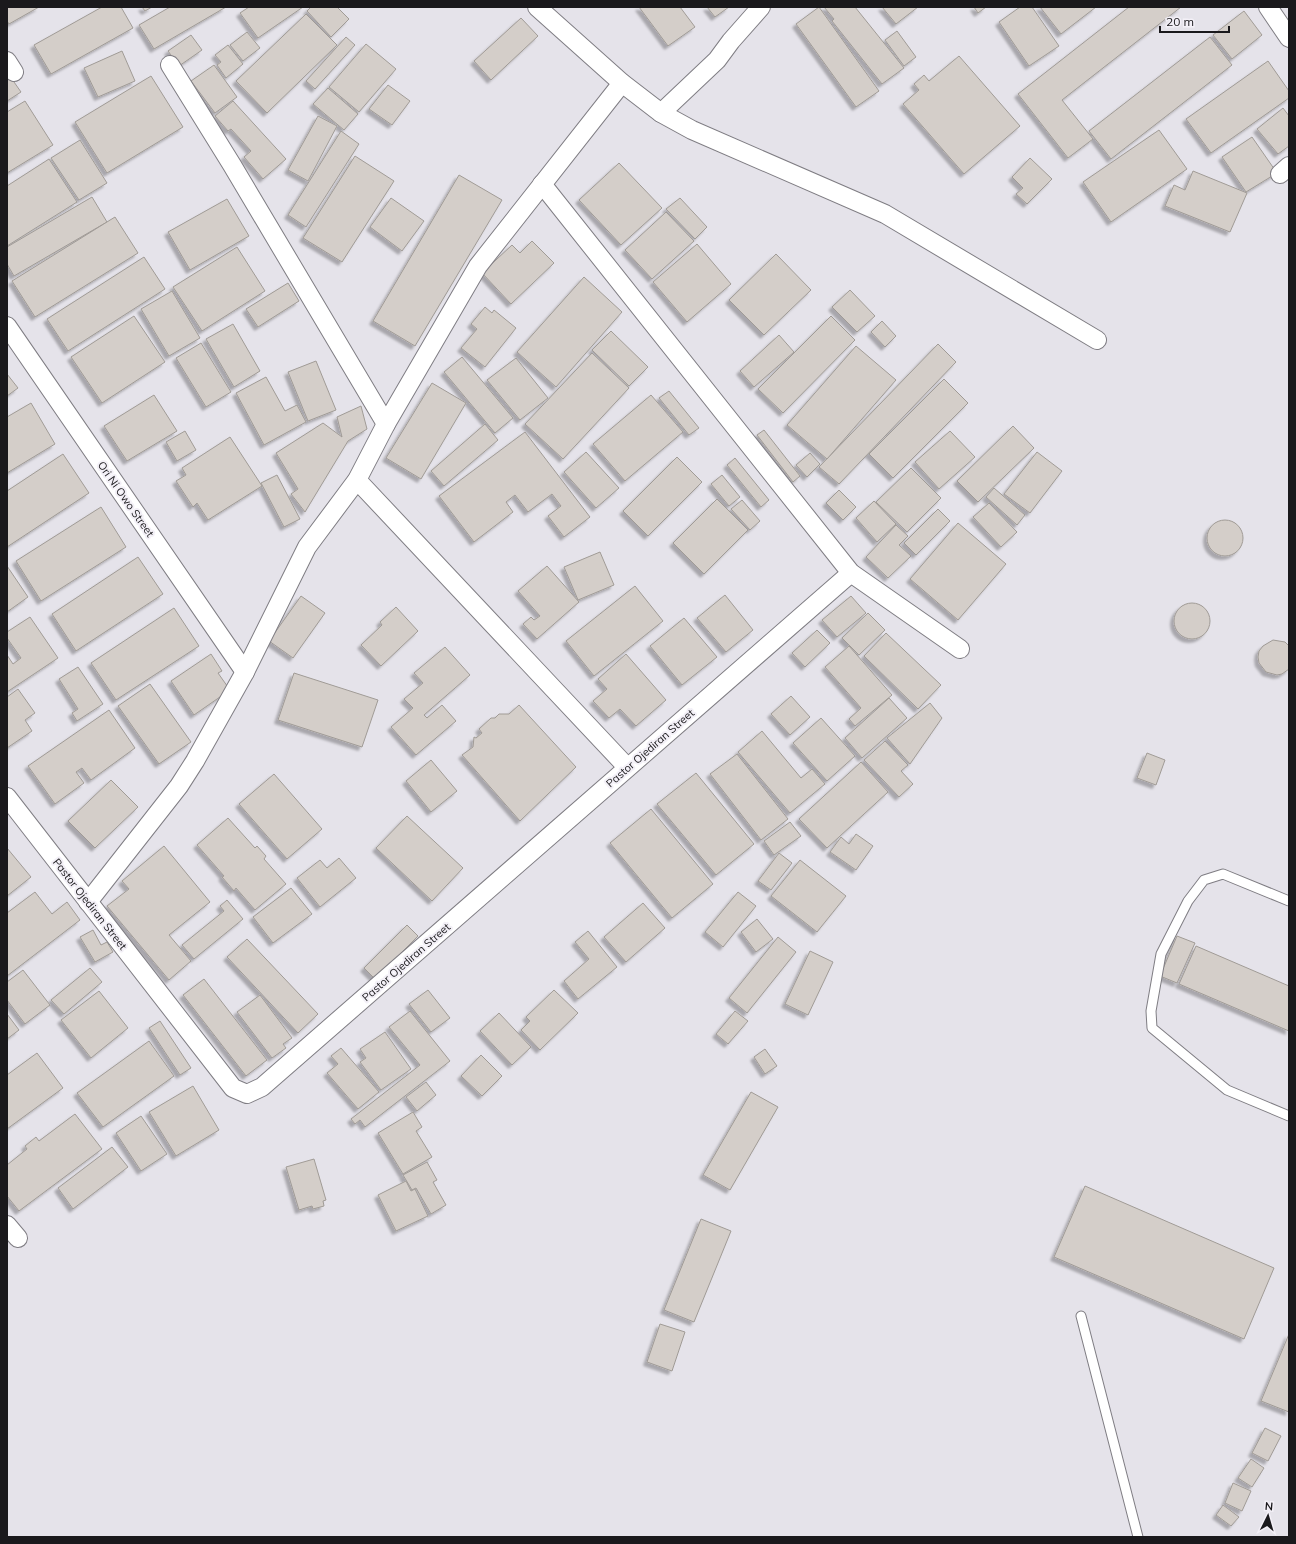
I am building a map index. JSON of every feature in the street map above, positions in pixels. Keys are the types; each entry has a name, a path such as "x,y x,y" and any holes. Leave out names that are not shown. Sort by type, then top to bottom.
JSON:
{"street":[{"path":"537,7 622,83 661,113 692,130 885,214 1097,340"},
{"path":"661,113 717,60 731,41 761,7"},
{"path":"1268,7 1289,38"},
{"path":"170,65 232,165 386,424"},
{"path":"88,902 179,786 195,761 245,672 307,548 357,480 386,424 478,266 622,83"},
{"path":"542,184 852,572 960,649"},
{"name":"Ori Ni Owo Street","path":"7,326 245,672"},
{"path":"357,480 627,767"},
{"name":"Pastor Ojediran Street","path":"7,797 233,1088 247,1094 262,1087 852,572"}],"lane":[{"path":"1289,901 1223,874 1204,880 1188,901 1161,954 1150,1010 1152,1028 1227,1090 1289,1116"},
{"path":"1081,1316 1138,1537"}],"building":[{"path":"7,7 39,7 9,24 7,21"},
{"path":"102,7 121,7 133,28 51,74 34,45"},
{"path":"142,7 152,7 145,11"},
{"path":"170,7 226,7 154,49 139,25"},
{"path":"249,7 303,7 258,38 240,13"},
{"path":"311,7 337,7 349,19 331,37 307,11"},
{"path":"639,7 680,7 695,27 668,46"},
{"path":"707,7 729,7 715,17"},
{"path":"819,7 879,91 856,107 796,24"},
{"path":"824,7 855,7 904,68 882,84 832,21 834,19"},
{"path":"882,7 918,7 896,24"},
{"path":"974,7 986,7 978,13"},
{"path":"1020,7 1032,7 1059,46 1029,66 999,22"},
{"path":"1040,7 1096,7 1061,34"},
{"path":"1129,7 1181,7 1062,100 1093,139 1068,158 1018,94"},
{"path":"1244,11 1262,35 1232,59 1213,35"},
{"path":"306,14 337,45 267,113 236,81"},
{"path":"521,18 538,36 491,80 474,61"},
{"path":"897,31 916,57 904,66 885,40"},
{"path":"247,32 260,48 243,61 230,45"},
{"path":"191,35 202,50 179,66 168,51"},
{"path":"346,37 355,45 315,89 306,81"},
{"path":"1210,37 1232,65 1111,159 1089,131"},
{"path":"366,44 396,69 359,112 329,87"},
{"path":"228,45 243,64 226,78 217,65 221,62 215,55"},
{"path":"122,51 135,81 98,97 84,68"},
{"path":"959,56 1020,126 964,174 903,104 919,90 914,84 924,75 929,81"},
{"path":"1268,61 1289,91 1289,98 1211,153 1186,119"},
{"path":"214,65 237,97 215,113 191,81"},
{"path":"7,72 21,92 7,101"},
{"path":"151,76 183,127 107,173 75,122"},
{"path":"388,85 410,101 392,125 369,109"},
{"path":"328,88 358,114 344,130 313,104"},
{"path":"25,101 53,145 7,173 7,112"},
{"path":"233,101 286,159 263,179 244,157 251,151 231,129 228,131 215,116"},
{"path":"1283,108 1289,116 1289,146 1278,154 1257,129"},
{"path":"318,116 337,126 308,181 288,170"},
{"path":"1159,130 1187,169 1111,222 1083,182"},
{"path":"341,131 359,144 306,227 288,215"},
{"path":"1252,137 1277,173 1246,192 1222,157"},
{"path":"80,140 107,183 79,200 51,158"},
{"path":"355,156 394,181 342,262 303,238"},
{"path":"1030,158 1052,179 1027,204 1016,194 1023,188 1012,177"},
{"path":"49,159 77,202 7,246 7,186"},
{"path":"619,163 662,208 621,245 579,200"},
{"path":"1193,171 1247,193 1230,232 1165,206 1174,185 1185,190"},
{"path":"459,175 502,200 415,346 373,321"},
{"path":"92,197 107,222 14,276 7,264 7,247"},
{"path":"391,198 424,221 402,251 370,227"},
{"path":"680,198 707,227 695,239 666,209"},
{"path":"227,199 249,236 190,270 168,232"},
{"path":"666,212 694,241 652,279 625,250"},
{"path":"115,217 138,253 35,317 12,281"},
{"path":"532,241 554,263 511,304 482,273 512,245 520,253"},
{"path":"697,244 731,284 687,322 653,282"},
{"path":"237,247 265,291 202,331 173,287"},
{"path":"776,254 811,290 764,335 729,300"},
{"path":"144,257 165,289 68,351 47,319"},
{"path":"584,277 622,312 556,387 517,352"},
{"path":"288,283 299,301 258,327 246,309"},
{"path":"850,290 875,316 857,332 832,307"},
{"path":"172,291 200,338 169,356 141,309"},
{"path":"485,307 492,313 494,310 516,328 485,367 461,348 477,329 471,324"},
{"path":"134,316 165,362 102,403 71,357"},
{"path":"831,316 855,340 783,413 758,389"},
{"path":"882,321 896,336 885,347 871,332"},
{"path":"233,324 260,371 234,387 206,339"},
{"path":"611,331 648,367 629,386 592,350"},
{"path":"779,335 794,352 754,387 740,371"},
{"path":"201,343 231,392 206,407 176,358"},
{"path":"938,344 956,362 839,484 819,467"},
{"path":"856,346 896,380 827,459 787,425"},
{"path":"592,353 629,388 563,459 525,424"},
{"path":"462,357 513,418 495,433 444,372"},
{"path":"516,358 548,398 520,420 487,380"},
{"path":"316,361 336,410 308,421 288,372"},
{"path":"7,374 18,388 7,396"},
{"path":"266,377 285,411 297,405 306,422 264,445 236,393"},
{"path":"944,379 968,403 893,478 869,454"},
{"path":"432,383 466,403 421,479 386,458"},
{"path":"669,391 699,428 689,435 659,398"},
{"path":"154,395 177,431 127,461 104,426"},
{"path":"651,395 683,432 625,481 593,444"},
{"path":"31,403 55,444 7,473 7,417"},
{"path":"361,406 367,429 348,441 305,512 291,494 298,489 276,453 323,423 342,437 337,417"},
{"path":"485,424 498,440 444,486 431,471"},
{"path":"1013,426 1034,448 978,502 957,481"},
{"path":"764,430 800,476 793,482 757,435"},
{"path":"185,431 196,450 177,461 166,442"},
{"path":"950,431 975,457 939,489 915,462"},
{"path":"525,432 590,517 564,537 548,516 561,506 552,494 528,512 515,495 506,502 513,512 474,542 439,496"},
{"path":"230,437 262,486 208,520 197,503 193,507 176,481 186,475 182,468"},
{"path":"586,452 619,488 596,508 564,472"},
{"path":"1037,452 1062,471 1030,513 1004,494"},
{"path":"810,453 820,464 807,477 796,465"},
{"path":"63,454 89,493 7,547 7,491"},
{"path":"677,457 702,482 648,536 623,511"},
{"path":"735,458 769,500 761,507 727,465"},
{"path":"911,468 941,498 907,532 876,502"},
{"path":"277,475 300,519 284,527 261,483"},
{"path":"722,475 740,497 729,506 711,484"},
{"path":"994,488 1025,515 1017,525 986,497"},
{"path":"839,490 856,507 843,520 826,503"},
{"path":"717,499 748,530 704,574 673,543"},
{"path":"742,500 760,521 750,530 731,509"},
{"path":"874,501 896,524 877,542 856,518"},
{"path":"989,503 1017,532 1001,547 973,517"},
{"path":"101,507 126,547 41,601 16,561"},
{"path":"938,509 950,521 916,555 904,543"},
{"path":"1229,520 1238,525 1242,531 1242,545 1238,551 1229,556 1221,556 1212,551 1208,545 1207,534 1212,525 1218,521"},
{"path":"958,523 1006,564 958,620 910,579"},
{"path":"896,525 908,536 899,545 911,556 888,578 866,557"},
{"path":"600,552 614,585 578,600 564,567"},
{"path":"138,557 163,594 76,651 52,614"},
{"path":"7,566 28,597 7,612"},
{"path":"547,566 579,602 537,639 523,624 531,617 534,620 540,616 518,591"},
{"path":"635,586 663,621 594,676 566,641"},
{"path":"725,595 753,630 726,652 697,618"},
{"path":"301,596 325,613 293,658 269,641"},
{"path":"851,596 866,613 837,637 822,620"},
{"path":"1192,603 1202,606 1207,611 1210,621 1207,631 1202,636 1192,639 1182,636 1177,631 1174,621 1177,611 1182,606"},
{"path":"396,607 418,631 381,666 361,645 382,625 380,622"},
{"path":"174,608 199,646 116,700 91,663"},
{"path":"868,613 885,630 859,655 842,638"},
{"path":"30,617 58,658 7,692 7,655 13,664 21,658 7,638 7,632"},
{"path":"684,618 717,657 682,685 650,646"},
{"path":"817,630 830,643 805,667 792,653"},
{"path":"886,633 941,685 918,709 864,656"},
{"path":"1273,640 1285,642 1289,646 1289,669 1282,674 1277,675 1266,672 1259,663 1258,657 1259,651 1263,646"},
{"path":"849,646 892,695 855,726 849,719 861,708 825,667"},
{"path":"445,647 470,675 424,715 427,718 442,705 456,721 416,755 391,727 413,708 404,699 423,683 414,673"},
{"path":"211,654 222,671 218,673 230,690 194,715 171,681"},
{"path":"626,654 666,700 636,726 620,709 609,718 593,701 607,689 598,679"},
{"path":"78,667 103,704 77,721 72,713 78,709 59,679"},
{"path":"294,673 378,700 362,747 278,720"},
{"path":"150,684 191,742 159,764 118,706"},
{"path":"18,689 35,713 25,720 32,731 7,748 7,697"},
{"path":"791,696 810,717 790,735 771,714"},
{"path":"889,698 907,718 862,758 845,738"},
{"path":"930,703 942,718 910,764 887,738"},
{"path":"519,705 576,767 520,821 462,755 473,747 474,737 476,738 482,733 479,729 491,718 495,718 499,714 509,714"},
{"path":"109,710 135,748 91,780 82,768 76,772 84,783 55,804 28,766"},
{"path":"821,718 855,756 827,781 793,743"},
{"path":"762,731 801,778 812,769 825,784 790,813 738,752"},
{"path":"885,741 908,765 901,771 913,784 899,797 864,760"},
{"path":"1147,753 1165,760 1156,785 1137,778"},
{"path":"737,754 788,819 761,840 710,774"},
{"path":"431,760 457,791 431,812 406,781"},
{"path":"861,762 888,792 827,848 799,819"},
{"path":"696,773 754,844 716,875 657,804"},
{"path":"274,774 322,829 287,859 239,804"},
{"path":"111,780 138,807 95,848 68,821"},
{"path":"651,809 713,884 672,918 610,843"},
{"path":"407,816 463,868 432,901 376,848"},
{"path":"228,818 255,848 257,846 266,856 264,859 286,884 255,910 236,888 234,891 222,877 224,876 197,845"},
{"path":"790,822 801,836 774,855 764,841"},
{"path":"856,834 873,846 856,870 830,852 841,837 849,844"},
{"path":"164,846 210,902 169,935 191,961 169,980 107,906 129,889 122,881"},
{"path":"7,848 31,877 7,896"},
{"path":"779,853 792,863 771,890 758,881"},
{"path":"339,858 356,878 320,907 297,878 320,860 327,868"},
{"path":"800,860 846,896 817,932 771,896"},
{"path":"291,888 312,914 273,943 253,917"},
{"path":"35,892 52,914 67,902 80,920 7,976 7,913"},
{"path":"738,892 756,906 723,947 705,932"},
{"path":"227,900 243,919 194,959 182,945 224,911 220,906"},
{"path":"643,903 665,928 626,962 604,937"},
{"path":"757,919 773,939 756,952 741,932"},
{"path":"407,925 418,936 375,979 364,968"},
{"path":"93,930 101,945 107,942 113,952 95,962 80,937"},
{"path":"588,931 617,967 578,999 564,981 589,959 575,942"},
{"path":"1177,936 1195,943 1177,983 1160,976"},
{"path":"778,937 796,952 747,1013 729,998"},
{"path":"247,939 318,1014 298,1033 227,957"},
{"path":"1196,946 1289,986 1289,1031 1179,984"},
{"path":"810,951 833,962 808,1015 785,1004"},
{"path":"90,968 102,982 64,1014 51,1000"},
{"path":"23,970 50,1005 25,1024 7,1000 7,982"},
{"path":"204,979 267,1060 246,1076 183,995"},
{"path":"428,990 450,1018 431,1032 409,1004"},
{"path":"554,990 578,1013 540,1050 521,1030 530,1021 526,1017"},
{"path":"99,991 128,1028 91,1058 61,1020"},
{"path":"260,995 292,1038 283,1044 286,1048 272,1058 237,1012"},
{"path":"410,1011 450,1061 365,1127 360,1120 355,1124 351,1119 420,1065 389,1027"},
{"path":"735,1011 748,1021 728,1044 716,1034"},
{"path":"499,1013 531,1047 512,1065 480,1031"},
{"path":"7,1014 19,1030 7,1039"},
{"path":"160,1021 191,1068 180,1075 149,1028"},
{"path":"385,1032 411,1069 381,1090 360,1062 366,1058 360,1049"},
{"path":"149,1041 174,1076 103,1127 77,1093"},
{"path":"341,1048 379,1092 358,1109 327,1073 338,1064 331,1056"},
{"path":"765,1049 777,1066 765,1074 754,1057"},
{"path":"37,1053 63,1088 7,1129 7,1075"},
{"path":"481,1055 502,1076 482,1096 461,1076"},
{"path":"426,1082 436,1095 417,1111 406,1097"},
{"path":"193,1086 219,1130 176,1156 149,1112"},
{"path":"751,1092 778,1107 730,1190 703,1175"},
{"path":"413,1112 422,1127 416,1131 432,1157 403,1174 378,1133"},
{"path":"75,1114 102,1149 19,1211 7,1196 7,1165 27,1149 25,1146 36,1137 39,1141"},
{"path":"141,1116 167,1154 141,1171 116,1133"},
{"path":"112,1147 128,1167 73,1209 58,1188"},
{"path":"314,1159 326,1200 323,1201 324,1206 313,1209 312,1206 299,1210 286,1167"},
{"path":"427,1162 437,1180 433,1182 446,1205 431,1214 416,1188 412,1190 403,1175"},
{"path":"406,1181 411,1191 415,1189 428,1216 396,1231 378,1195"},
{"path":"1085,1186 1274,1268 1244,1339 1054,1257"},
{"path":"701,1219 731,1231 694,1322 664,1310"},
{"path":"660,1324 685,1332 672,1371 647,1362"},
{"path":"1289,1334 1289,1412 1261,1401"},
{"path":"1265,1428 1281,1436 1268,1461 1252,1453"},
{"path":"1251,1459 1264,1468 1252,1487 1238,1478"},
{"path":"1233,1483 1251,1491 1242,1511 1225,1503"},
{"path":"1223,1505 1239,1517 1231,1526 1216,1515"}]}
